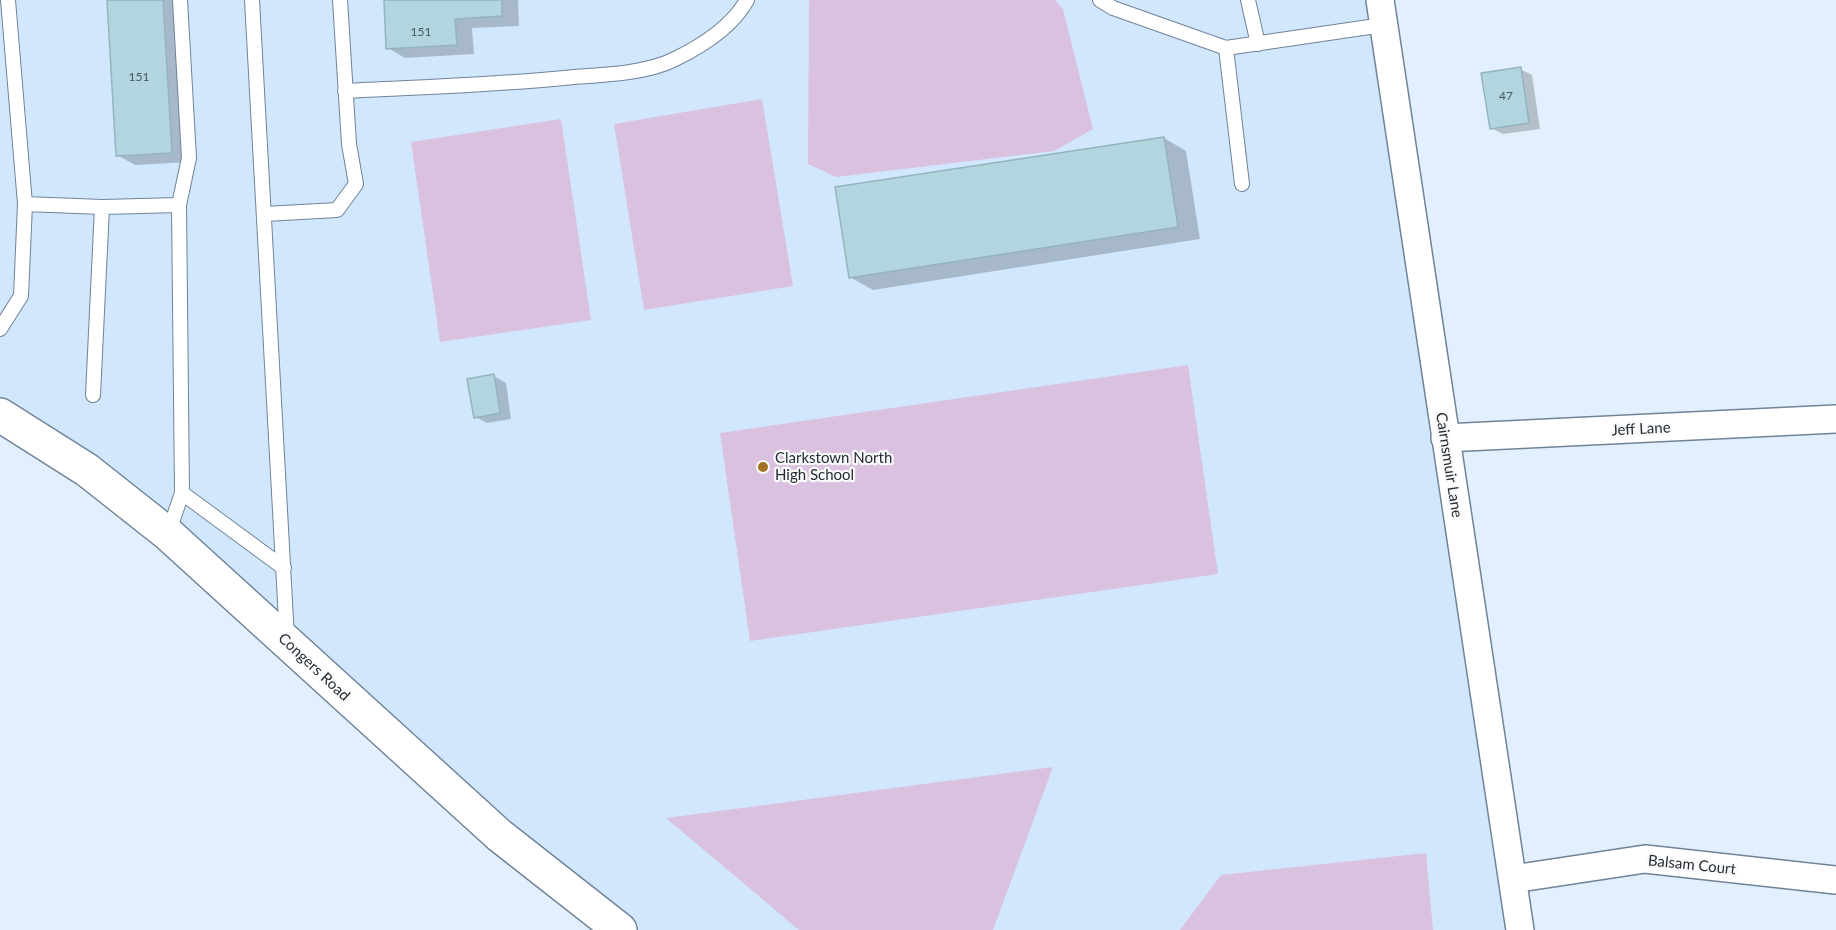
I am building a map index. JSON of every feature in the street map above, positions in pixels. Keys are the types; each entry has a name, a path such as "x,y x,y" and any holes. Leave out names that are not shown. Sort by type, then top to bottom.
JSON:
{"street":[{"name":"Cairnsmuir Lane","path":"1382,12 1520,930"},
{"name":"Congers Road","path":"0,415 87,470 168,534 499,835 620,930"},
{"name":"Jeff Lane","path":"1445,438 1836,419"},
{"name":"Balsam Court","path":"1514,879 1645,859 1836,880"}],"lane":[{"path":"0,329 21,296 25,204 8,0"},
{"path":"168,534 182,493 179,205 189,158 180,0"},
{"path":"252,0 288,643"},
{"path":"265,214 337,210 356,184 348,144 340,0"},
{"path":"345,91 515,83 627,72 672,61 719,33 747,0"},
{"path":"1100,0 1113,8 1226,48 1258,44 1382,12"},
{"path":"1248,0 1258,44"},
{"path":"1226,48 1242,184"},
{"path":"25,204 102,207 179,205"},
{"path":"93,394 102,207"},
{"path":"182,493 284,568"}],"shaded area":[{"name":"Clarkstown North High School","path":"0,0 1380,0 1520,930 619,930 287,643 0,419"},
{"path":"809,0 1055,0 1063,9 1093,129 1054,151 836,177 808,164"},
{"path":"762,99 793,286 644,310 614,124"},
{"path":"561,119 591,320 440,342 411,142"},
{"path":"1188,365 1218,574 750,641 720,433"},
{"path":"1053,767 993,930 799,930 666,818"},
{"path":"1426,853 1433,930 1180,930 1221,875"}],"building":[{"path":"107,0 163,0 172,153 116,156"},
{"path":"384,0 502,0 502,16 455,19 457,45 386,49"},
{"path":"1521,67 1529,123 1490,129 1481,73"},
{"path":"1164,137 1178,227 849,278 835,187"},
{"path":"494,374 500,413 474,418 467,379"}],"place":[{"name":"Clarkstown North High School","path":"763,467"}]}
